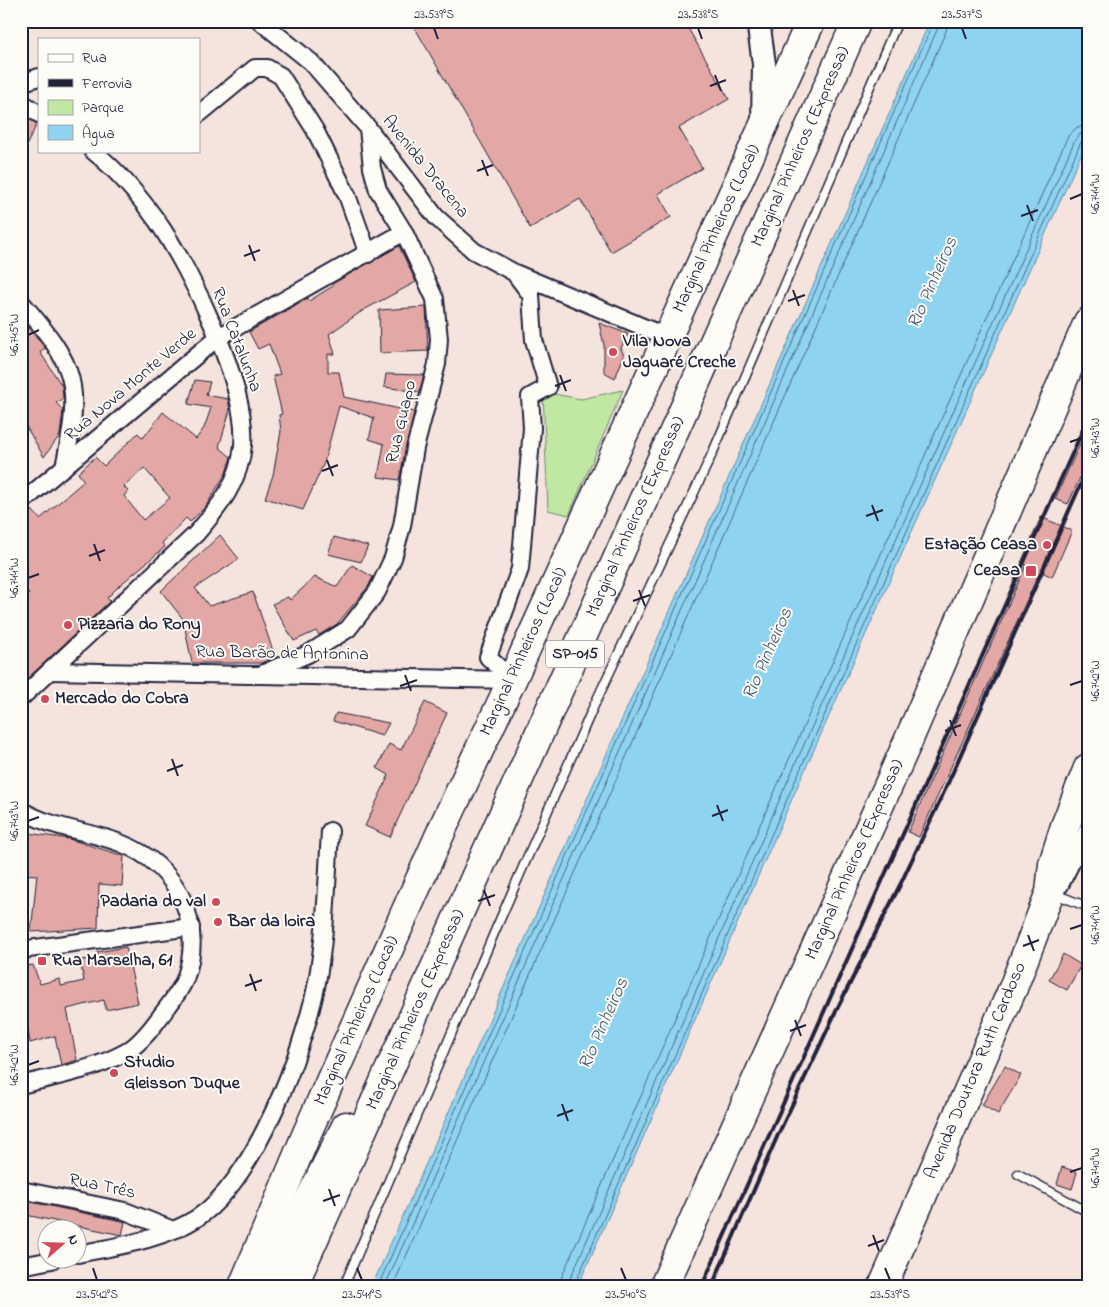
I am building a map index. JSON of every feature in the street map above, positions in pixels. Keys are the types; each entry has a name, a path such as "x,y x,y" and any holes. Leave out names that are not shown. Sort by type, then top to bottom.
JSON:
{"highway":[{"name":"Marginal Pinheiros (Local)","path":"243,1286 307,1133 404,914 812,21"},
{"name":"Marginal Pinheiros (Expressa)","path":"293,1286 857,21"},
{"name":"Marginal Pinheiros (Expressa)","path":"664,1286 906,746 1088,322"},
{"name":"Avenida Doutora Ruth Cardoso","path":"883,1286 987,1049 1050,892 1053,864 1076,828 1088,768"},
{"path":"266,1286 320,1176 374,1073 424,993"}],"street":[{"name":"Avenida Dracena","path":"260,21 311,62 368,128 407,181 446,227 474,251 515,273 667,337"},
{"path":"758,21 764,64 763,130"},
{"path":"200,113 255,68 268,68 281,76 315,130 347,194 368,254"},
{"path":"21,83 38,76"},
{"path":"21,102 38,113"},
{"name":"Rua Guapo","path":"264,674 308,654 348,629 377,592 393,558 402,526 415,448 436,364 439,339 435,299 404,232 378,190 372,168 368,128"},
{"name":"Rua Catalunha","path":"21,698 196,534 220,507 238,472 243,446 243,421 232,374 191,282 157,222 131,188 94,152"},
{"name":"Rua Nova Monte Verde","path":"21,502 64,468 217,338 404,232"},
{"path":"512,680 488,657 520,569 532,428 530,397 548,387 534,340 531,295 515,273"},
{"path":"21,302 53,340 68,366 74,410 64,468"},
{"name":"Rua Barão de Antonina","path":"50,671 512,680"},
{"path":"21,810 37,819 109,838 134,848 156,864 173,882 185,903 191,927 193,951 185,980 156,1022 128,1051 93,1067 21,1085"},
{"path":"88,1252 132,1244 173,1230 196,1218 228,1191 248,1164 275,1106 304,1028 316,984 323,939 330,831"},
{"path":"21,950 191,927"},
{"name":"Rua Três","path":"21,1190 131,1212 173,1230"},
{"path":"21,1266 38,1263"}],"lane":[{"path":"344,1286 413,1120 561,781 717,443 898,21"},
{"path":"1050,892 1088,907"},
{"path":"1018,1174 1088,1212"}],"green space":[{"path":"623,390 569,515 548,510 543,392 581,399"}],"water":[{"name":"Rio Pinheiros","path":"930,21 1088,21 1088,139 795,792 578,1286 372,1286"}],"building":[{"path":"411,21 704,21 689,30 729,99 679,128 702,168 658,194 671,217 611,252 580,199 530,228"},
{"path":"21,114 37,124 21,156"},
{"path":"399,246 416,282 360,312 362,311 329,334 335,354 328,354 328,372 339,372 344,397 414,412 399,480 378,477 384,444 369,439 374,418 339,406 324,463 303,510 265,498 273,475 281,431 279,415 282,414 273,376 280,374 269,344 258,349 249,332 308,298 309,301 333,286 332,284"},
{"path":"426,307 428,351 380,353 379,310"},
{"path":"21,318 45,348 40,352 62,386 63,399 56,403 63,410 60,435 44,457 21,418"},
{"name":"Vila Nova Jaguaré Creche","path":"599,323 628,334 621,348 624,356 615,378 604,372 604,345"},
{"path":"386,374 424,375 419,392 384,387"},
{"path":"195,380 210,382 206,395 228,399 230,410 219,447 231,457 226,473 206,506 190,522 186,518 162,543 165,547 120,585 107,598 110,601 28,678 21,670 21,601 29,593 21,585 21,530 26,526 21,519 32,510 40,519 84,481 78,473 95,457 104,466 138,433 143,438 163,412 196,439 204,428 211,408 188,404","holes":["144,468 170,498 143,520 124,496 128,491 124,487"]},
{"path":"1088,426 1088,460 1068,504 1055,499"},
{"path":"1041,517 1071,530 1071,533 1052,577 1040,571 919,837 908,832 1026,565 1021,563"},
{"path":"220,535 239,559 195,588 209,606 253,592 275,657 261,663 192,663 183,619 161,591"},
{"path":"334,537 368,546 361,562 328,554"},
{"path":"352,565 373,577 368,587 337,624 319,635 316,631 294,641 272,604 288,597 290,600 315,577 337,587"},
{"path":"425,702 447,713 390,837 365,826 389,775 377,768 389,744 401,750"},
{"path":"336,713 389,723 382,736 333,721"},
{"path":"21,832 69,839 124,856 122,886 99,884 98,928 31,932 37,875 21,874"},
{"path":"126,947 138,1003 106,1010 104,1000 67,1009 77,1060 61,1065 55,1036 30,1043 24,1002 21,1002 21,967 33,965 40,984 60,979 61,986 84,981 80,960 99,958 97,952"},
{"path":"1063,954 1081,965 1067,990 1049,980"},
{"path":"1005,1066 1021,1075 998,1114 982,1105"},
{"path":"1062,1167 1077,1172 1072,1189 1057,1184"},
{"path":"21,1200 125,1222 122,1235 88,1228 88,1220 50,1220 21,1214"}],"railway":[{"path":"702,1286 1088,418"},
{"path":"712,1286 777,1137 839,1005 900,885 944,792 1088,468"}],"place":[{"name":"Vila Nova Jaguaré Creche","path":"613,352"},
{"name":"Estação Ceasa","path":"1047,545"},
{"name":"Ceasa","path":"1031,571"},
{"name":"Pizzaria do Rony","path":"68,625"},
{"name":"Mercado do Cobra","path":"45,699"},
{"name":"Padaria do val","path":"216,902"},
{"name":"Bar da loira","path":"218,922"},
{"name":"Rua Marselha, 61","path":"42,961"},
{"name":"Studio Gleisson Duque","path":"114,1073"}]}
